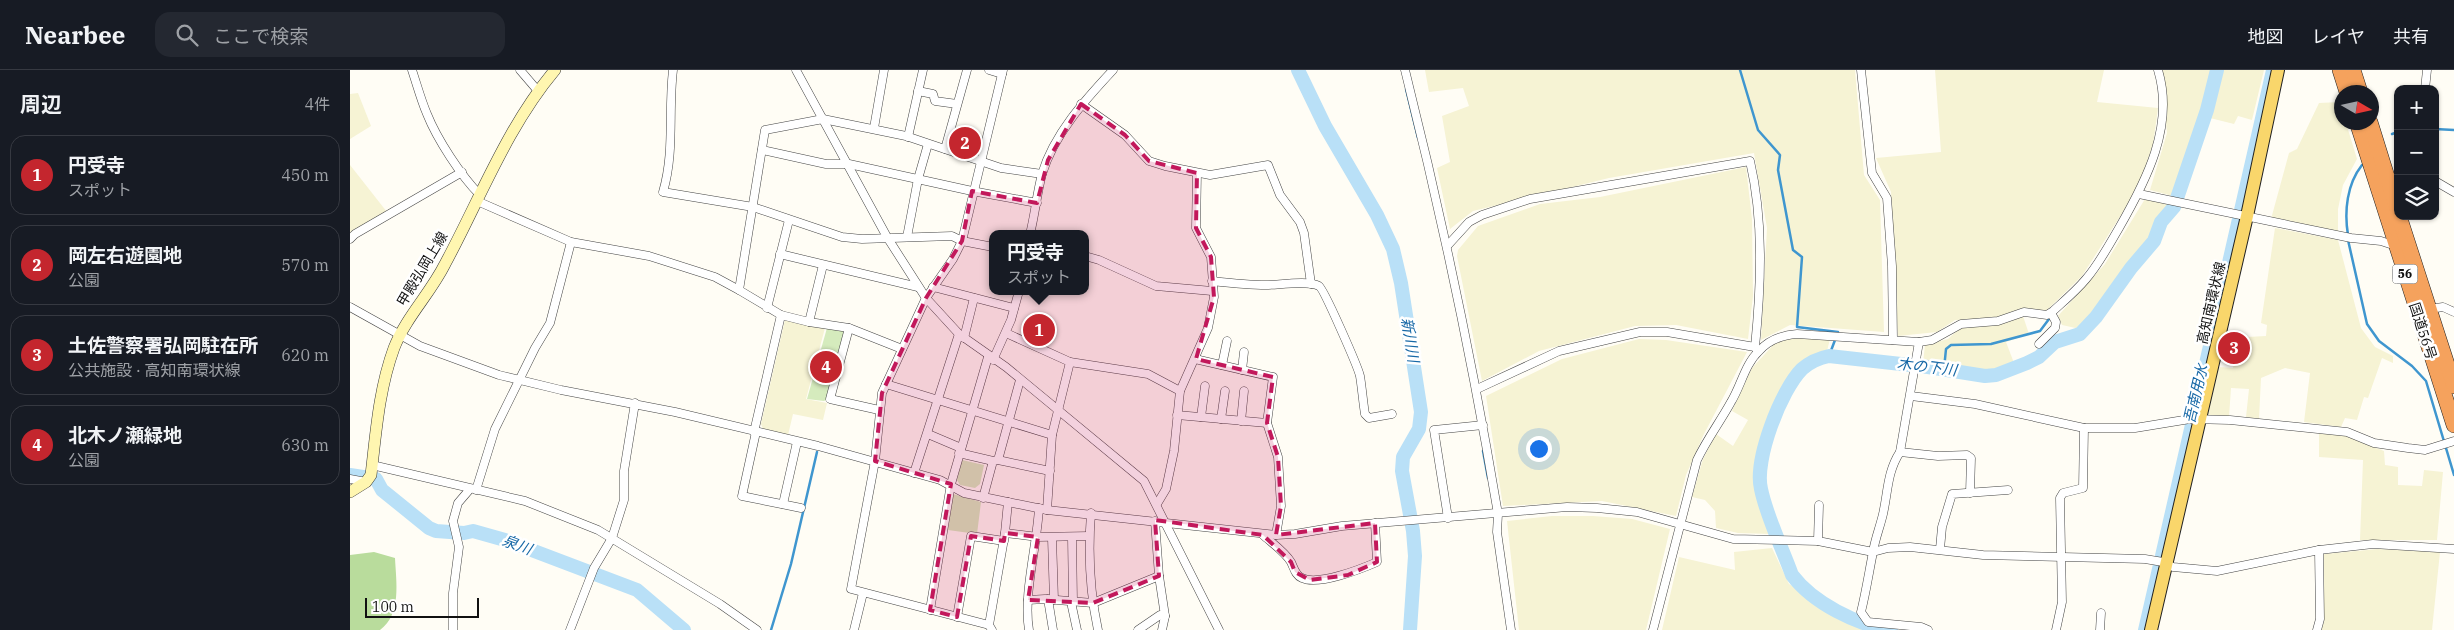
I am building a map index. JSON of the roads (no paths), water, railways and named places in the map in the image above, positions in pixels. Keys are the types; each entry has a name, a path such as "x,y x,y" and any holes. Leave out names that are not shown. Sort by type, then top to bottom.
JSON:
{"highway":[{"path":"2340,70 2345,85"},
{"path":"2353,70 2358,85"},
{"name":"国道56号","path":"2359,130 2395,246 2454,425"},
{"path":"2373,130 2393,180"},
{"name":"国道56号","path":"2400,220 2454,386"}],"main road":[{"name":"甲殿弘岡上線","path":"370,475 382,390 400,335 444,266 538,91 555,70"},
{"name":"高知南環状線","path":"2150,630 2161,562 2278,70"},
{"path":"350,492 370,475"}],"street":[{"path":"412,70 427,115 479,198 571,242 650,256 715,278 781,315 809,322 849,328 902,349"},
{"path":"520,70 538,91"},
{"path":"673,70 671,150 669,172 662,192 753,208 842,237 862,239 952,236 962,241 989,246"},
{"path":"796,70 849,164 887,237 926,298 962,336 1020,380 1144,481 1219,630"},
{"path":"874,128 884,70"},
{"path":"908,137 922,70"},
{"path":"945,149 967,70"},
{"path":"989,70 1002,72 972,192 962,241 953,259 926,298 886,384 879,410 874,461 851,589 957,616 990,627 1005,537 1008,502"},
{"path":"1031,230 1042,174 1057,143 1081,104 1113,70"},
{"path":"1405,70 1448,245 1477,389 1498,514 1497,532 1511,630"},
{"path":"1861,70 1872,173 1886,198 1892,266 1893,340"},
{"path":"1477,389 1559,351 1640,332 1667,332 1757,349 1783,335 1797,334 1919,342 1932,340 1961,324 1998,321 2024,312 2047,315 2087,278 2139,194 2158,146 2162,115 2158,70"},
{"path":"2425,85 2426,70"},
{"path":"918,91 933,94 935,101 957,104"},
{"path":"1081,104 1124,135 1149,161 1210,175 1268,166 1280,195 1300,222 1304,234 1311,284"},
{"path":"739,290 765,130 823,119 874,128 908,137 1000,168 1042,174"},
{"path":"907,237 918,179 928,144"},
{"path":"762,150 826,164 849,164 972,192 1036,202"},
{"path":"1448,245 1469,222 1530,199 1750,161 1754,178 1758,221 1757,349 1732,401 1706,440 1697,460 1653,630"},
{"path":"350,239 355,234 462,172"},
{"path":"1157,504 1166,489 1174,452 1180,391 1208,328 1214,297 1212,292 1211,257 1196,228 1198,173"},
{"path":"2439,183 2454,192"},
{"path":"2139,194 2347,237 2381,241 2410,252"},
{"path":"767,308 788,220"},
{"path":"453,630 453,593 459,547 453,521 458,503 473,489 495,429 535,348 550,323 571,242"},
{"path":"780,254 918,287"},
{"path":"1089,257 1156,286 1212,292"},
{"path":"809,322 823,265"},
{"path":"1212,281 1266,285 1311,284 1320,286 1325,292 1338,326 1354,357 1360,376 1364,414 1370,418 1392,414"},
{"path":"933,287 1014,308"},
{"path":"930,610 950,484 971,411 991,358 1006,333 1017,295"},
{"path":"914,473 974,298"},
{"path":"350,307 420,346 481,369 561,390 635,403 874,461 950,484 964,493 983,498 1043,509 1165,521 1263,535 1295,534 1405,521 1567,507 1638,512 1733,539 1818,541 1873,552 1888,548 1940,549 1983,555 2161,562 2186,569 2217,571 2319,550 2373,544 2454,549"},
{"path":"2429,309 2443,308 2454,312"},
{"path":"2039,344 2055,328 2056,322 2051,313"},
{"path":"781,315 742,496 801,508"},
{"path":"849,328 830,399 879,410"},
{"path":"1006,333 1070,362 1148,374 1180,391"},
{"path":"1222,365 1227,341"},
{"path":"1919,342 1900,452 1893,463 1888,480 1883,513 1873,552 1869,582 1861,612 1867,626 1928,630"},
{"path":"1242,370 1244,352"},
{"path":"1195,359 1273,377 1267,424 1278,457 1281,506 1276,535"},
{"path":"1029,630 1026,615 1050,471 1052,435 1070,362"},
{"path":"983,498 1020,380"},
{"path":"886,384 1052,435"},
{"path":"1201,418 1205,386"},
{"path":"1241,421 1244,391"},
{"path":"1221,419 1225,392"},
{"path":"1911,396 1975,404 2084,428 2135,428 2194,419 2310,427 2346,432 2374,443 2425,450 2448,443"},
{"path":"570,630 594,568 612,538 624,500 624,471 635,403"},
{"path":"1177,415 1267,424"},
{"path":"1448,518 1434,430 1483,425"},
{"path":"2056,630 2062,602 2060,498 2062,493 2083,488 2084,428"},
{"path":"928,434 960,450 995,460 1050,471"},
{"path":"783,504 797,442"},
{"path":"1900,452 1938,456 1967,455 1971,458 1970,493"},
{"path":"350,479 370,475 473,489 525,501 598,530 720,604 758,630"},
{"path":"1940,549 1942,527 1952,494 2008,490"},
{"path":"1818,541 1820,505"},
{"path":"1091,514 1089,536 1093,603 1098,630"},
{"path":"1155,521 1158,576 1165,616 1162,630"},
{"path":"1263,535 1291,562 1295,572 1302,578 1310,580 1348,575 1377,562 1375,524"},
{"path":"957,616 971,536 1052,538 1089,536"},
{"path":"1072,537 1072,602 1077,630"},
{"path":"1052,538 1051,600 1053,630"},
{"path":"2317,630 2320,619 2319,550"},
{"path":"1028,600 1093,603 1158,576"},
{"path":"854,630 863,593"},
{"path":"2100,630 2101,613"},
{"path":"1138,630 1160,615 1165,616"}],"waterway":[{"name":"新川川","path":"1298,70 1325,126 1377,215 1393,249 1401,283 1421,412 1419,429 1403,457 1402,471 1413,531 1415,556 1410,630"},
{"path":"1740,70 1758,130 1780,155 1778,170 1793,250 1802,257 1797,327 1838,332 1829,356"},
{"name":"木の下川","path":"1891,630 1850,618 1812,595 1801,585 1792,575 1767,511 1761,489 1760,476 1765,444 1778,409 1794,379 1808,364 1829,356 1928,367 1985,376 1996,375 2039,357 2055,342 2080,334 2096,317 2131,268 2154,241 2161,222 2174,207 2207,110 2217,70"},
{"name":"吾南用水","path":"2142,630 2270,70"},
{"path":"1406,89 1418,138"},
{"path":"2439,129 2454,130"},
{"path":"2348,235 2346,217 2348,198 2353,181 2362,165"},
{"path":"2348,240 2367,324 2379,341 2412,366 2426,381 2454,475"},
{"path":"1944,369 1946,349 1951,345 1991,344 2040,331 2049,319"},
{"path":"1483,451 1488,478"},
{"path":"771,630 791,564 817,452"},
{"name":"泉川","path":"350,475 376,479 382,490 429,528 436,531 464,533 473,531 505,540 637,590 684,630"}],"place":[{"name":"岡左右遊園地","path":"965,143"},
{"name":"円受寺","path":"1039,330"},
{"name":"土佐警察署弘岡駐在所","path":"2234,348"},
{"name":"北木ノ瀬緑地","path":"826,367"}]}
